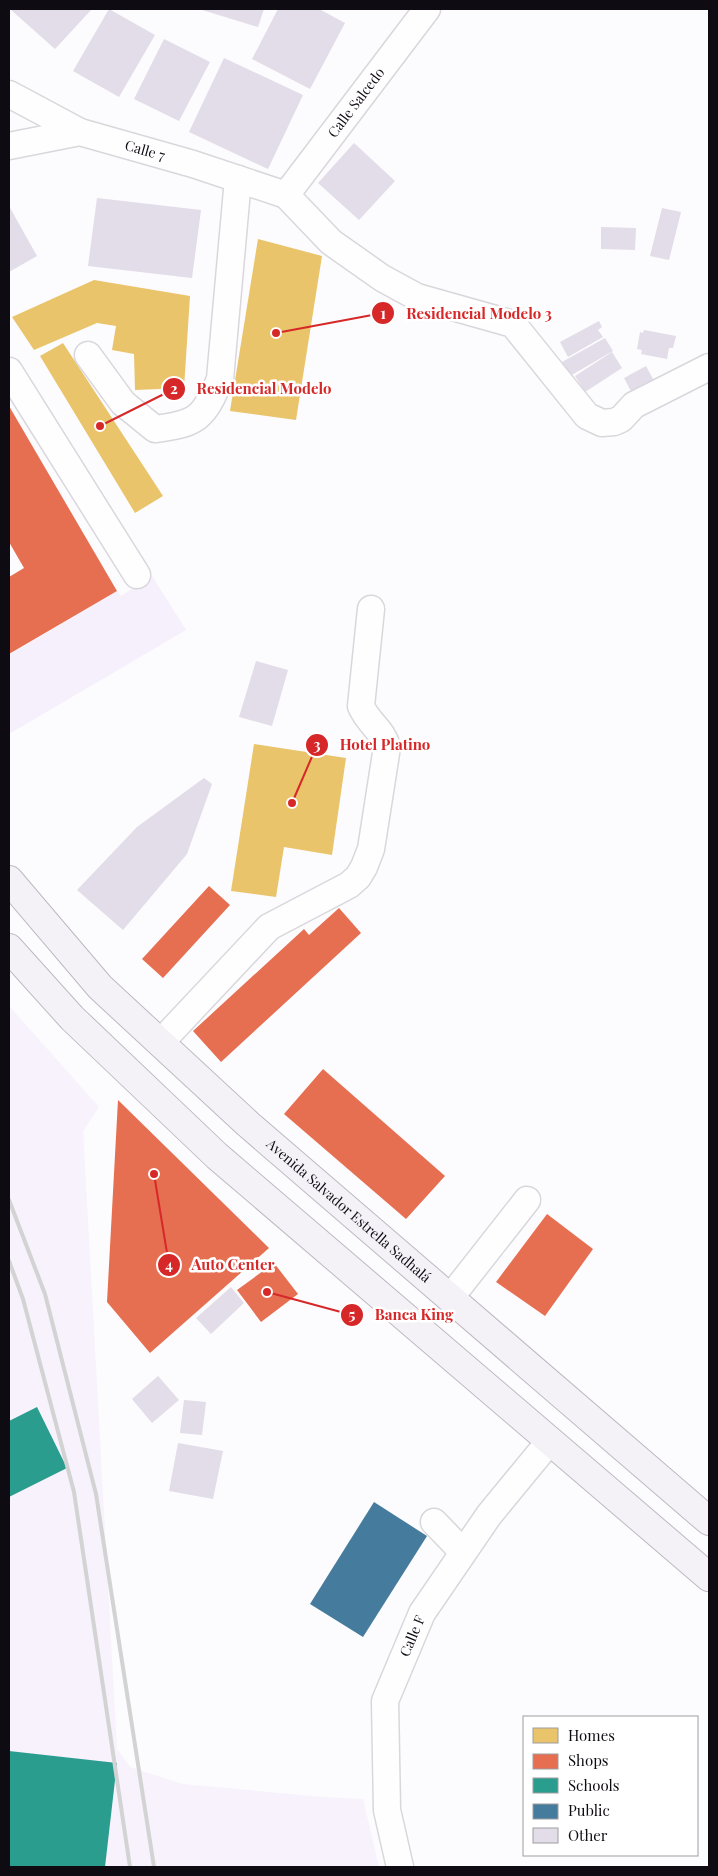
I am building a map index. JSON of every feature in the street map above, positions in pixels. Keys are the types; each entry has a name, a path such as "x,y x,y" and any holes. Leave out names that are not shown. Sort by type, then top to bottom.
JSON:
{"main road":[{"name":"Avenida Salvador Estrella Sadhalá","path":"9,880 100,987 248,1124 709,1521"},
{"path":"9,948 72,1018 217,1156 709,1577"}],"street":[{"name":"Calle Salcedo","path":"286,195 416,12"},
{"name":"Calle 7","path":"9,94 80,132 286,195"},
{"path":"9,146 80,132"},
{"path":"88,356 123,403 155,429 184,425 209,406 220,379 238,179"},
{"path":"286,195 331,242 382,278 417,297 512,324 587,416 602,423 621,419 634,406 709,366"},
{"path":"9,371 137,575"},
{"path":"160,1043 265,930 349,885 364,867 370,849 387,747 385,739 364,713 361,706 371,609"},
{"path":"450,1298 527,1200"},
{"name":"Calle F","path":"400,1867 387,1810 385,1701 422,1613 488,1515 549,1442"},
{"path":"434,1522 463,1552"}],"shaded area":[{"path":"152,576 186,630 9,734 9,655 117,591 121,596"},
{"path":"9,1006 99,1107 83,1131 117,1749 130,1767 182,1784 363,1799 379,1867 9,1867"}],"building: Homes":[{"path":"258,239 322,256 296,420 230,411"},
{"path":"94,280 190,296 184,388 135,390 134,354 112,350 116,326 97,323 34,350 12,317"},
{"path":"63,343 163,496 135,513 40,356"},
{"path":"254,744 346,758 332,855 284,847 276,897 231,891"}],"building: Shops":[{"path":"9,406 117,591 9,654 9,577 24,568 9,542"},
{"path":"209,886 230,905 163,978 142,959"},
{"path":"339,908 361,933 221,1062 193,1031 304,929 309,935"},
{"path":"323,1069 445,1176 406,1219 284,1114"},
{"path":"118,1100 269,1248 150,1353 107,1302"},
{"path":"547,1214 593,1249 545,1316 496,1282"},
{"path":"274,1263 298,1294 261,1322 237,1290"}],"building: Schools":[{"path":"37,1407 67,1468 9,1497 9,1421"},
{"path":"9,1751 117,1763 105,1867 9,1867"}],"building: Public":[{"path":"374,1502 427,1536 363,1637 310,1604"}],"building: Other":[{"path":"10,9 89,9 91,10 55,49"},
{"path":"109,9 155,35 119,97 73,71"},
{"path":"199,9 264,9 258,27"},
{"path":"278,9 319,9 345,23 310,89 252,59"},
{"path":"164,39 210,62 179,121 134,99"},
{"path":"224,58 303,95 268,169 189,132"},
{"path":"354,143 395,181 359,220 318,183"},
{"path":"97,198 201,210 192,278 88,266"},
{"path":"9,206 37,256 9,272"},
{"path":"662,208 681,212 669,260 650,256"},
{"path":"601,227 636,228 635,250 601,249"},
{"path":"599,321 602,327 598,330 603,337 568,357 560,342"},
{"path":"644,330 676,336 673,348 669,348 667,359 641,354 642,350 637,349 640,332 643,333"},
{"path":"605,338 613,351 570,376 562,362"},
{"path":"612,352 622,368 585,392 575,376"},
{"path":"646,366 654,381 632,393 624,378"},
{"path":"256,661 288,670 272,726 239,717"},
{"path":"204,778 212,784 187,854 123,930 77,890 137,827"},
{"path":"231,1287 244,1303 211,1334 196,1318"},
{"path":"158,1376 179,1400 152,1423 132,1399"},
{"path":"184,1400 206,1402 202,1435 180,1433"},
{"path":"178,1443 223,1451 213,1499 169,1491"}],"railway":[{"path":"9,1200 45,1294 96,1494 154,1867"},
{"path":"9,1261 23,1299 74,1492 130,1867"}],"place":[{"name":"Residencial Modelo 3","path":"276,333"},
{"name":"Residencial Modelo","path":"100,426"},
{"name":"Hotel Platino","path":"292,803"},
{"name":"Auto Center","path":"154,1174"},
{"name":"Banca King","path":"267,1292"}]}
